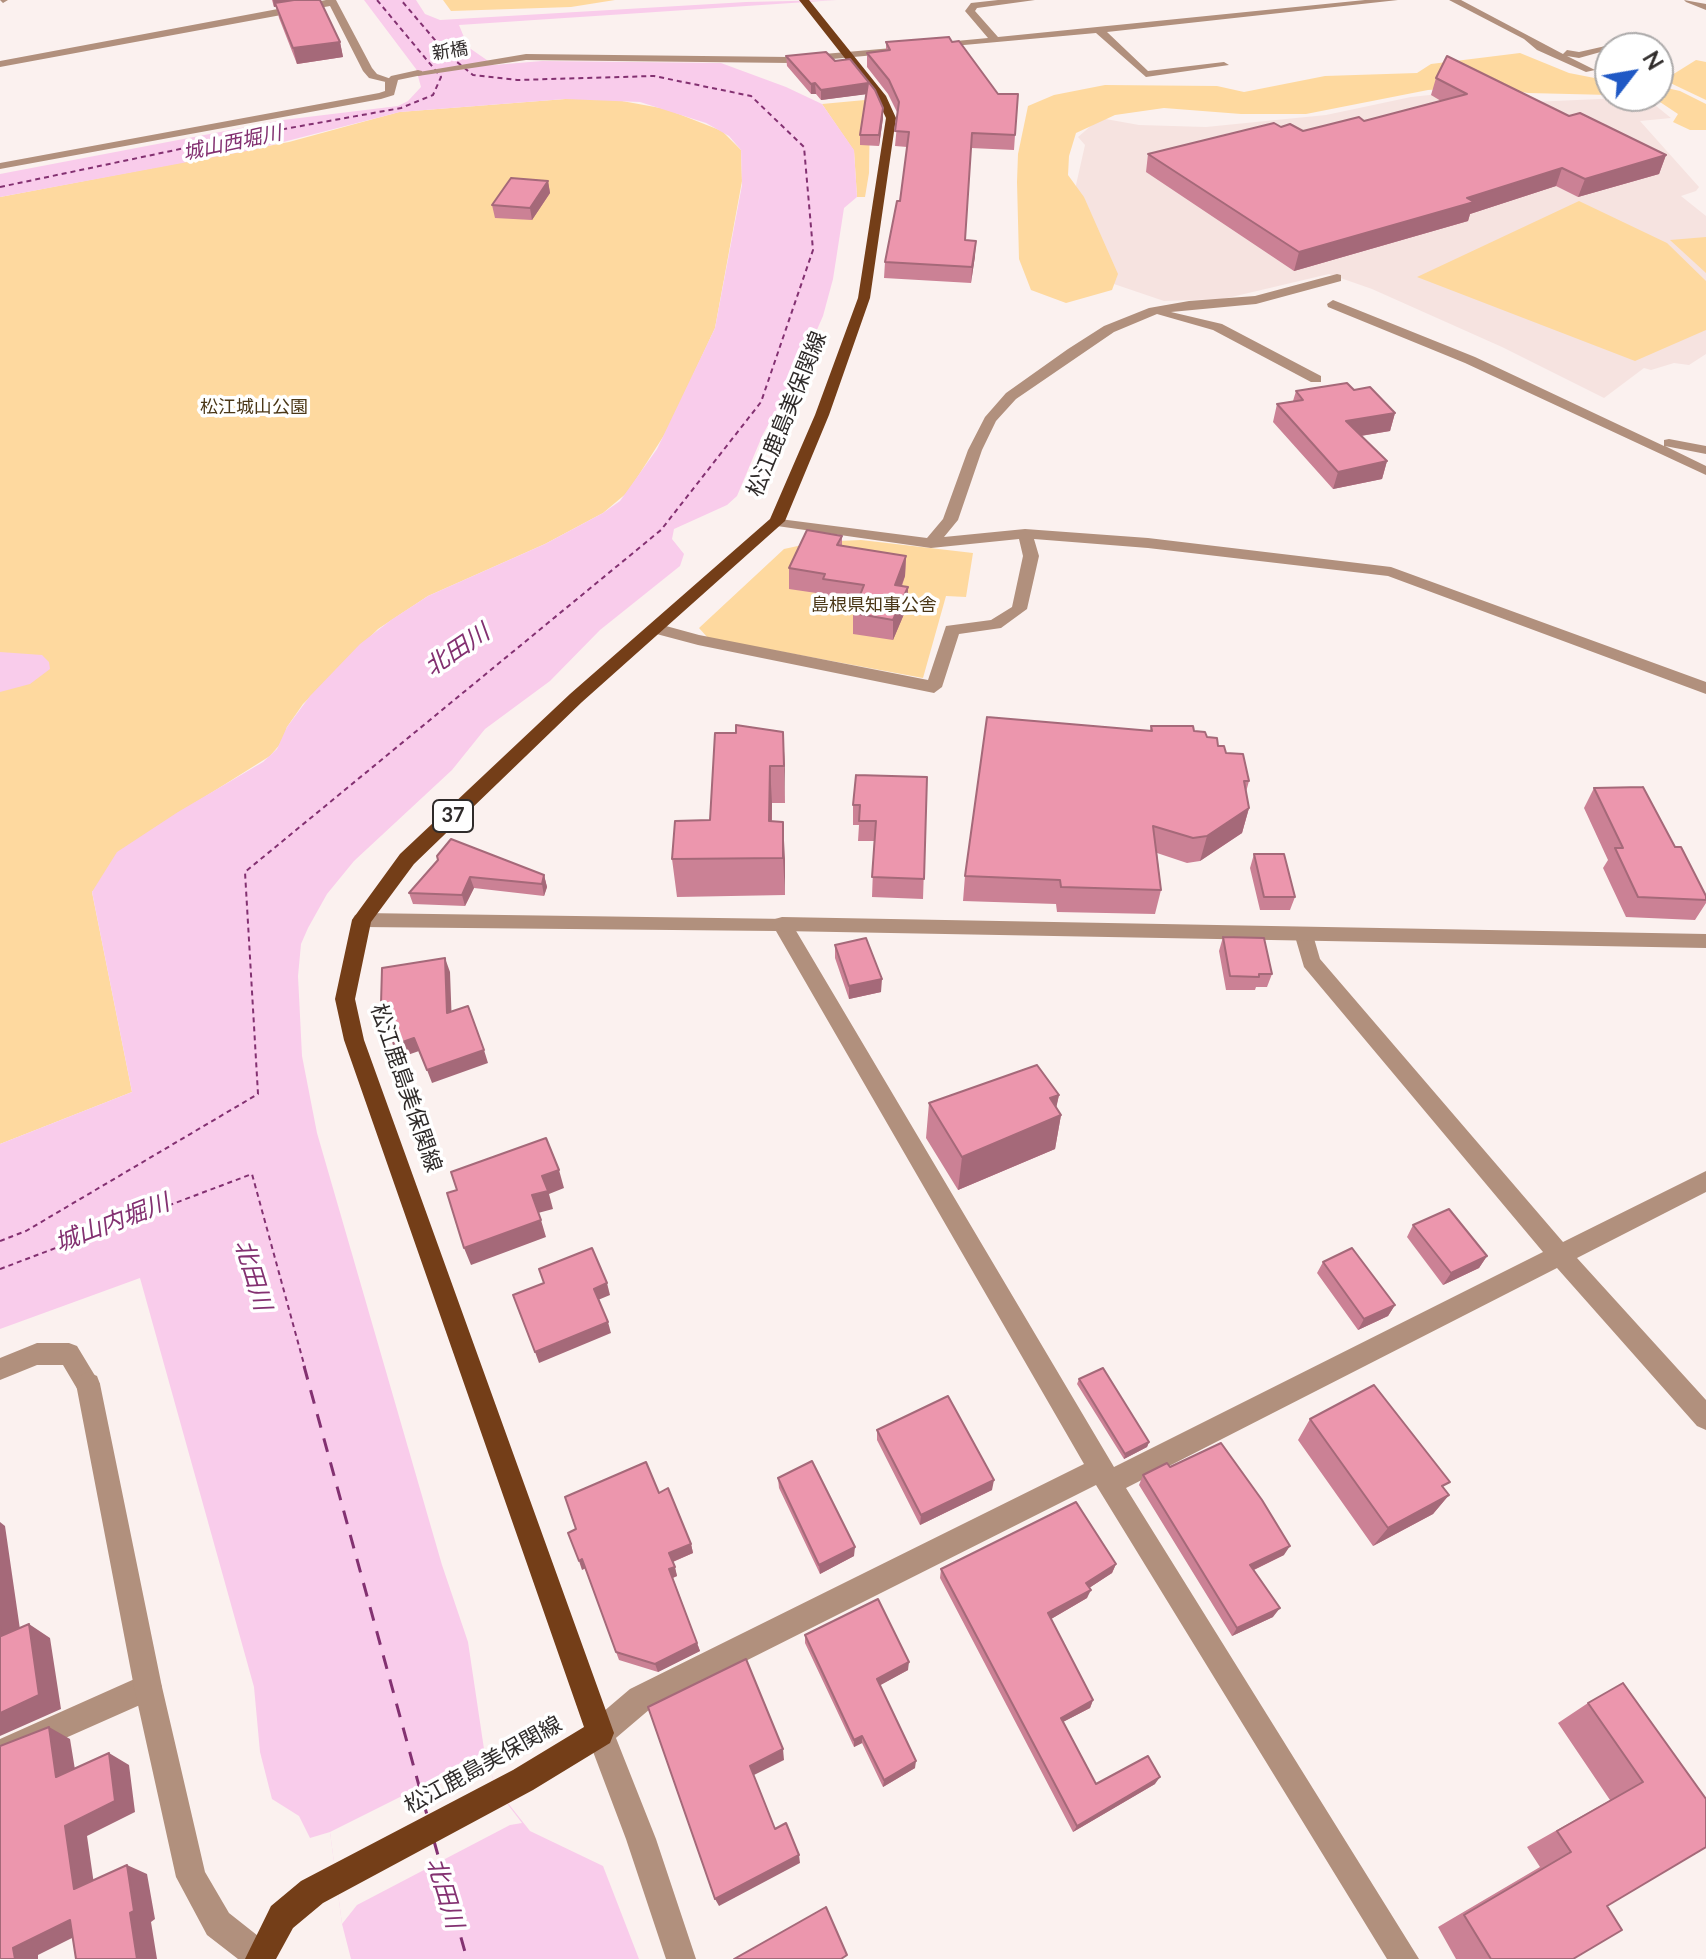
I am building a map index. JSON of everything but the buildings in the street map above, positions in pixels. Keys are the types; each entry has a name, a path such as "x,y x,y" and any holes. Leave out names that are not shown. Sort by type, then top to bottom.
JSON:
{"main road":[{"name":"松江鹿島美保関線","path":"260,1958 282,1917 312,1892 523,1780 600,1733 354,1040 345,999 362,920 407,859 576,698 777,521 822,415 864,298 891,118 882,98 807,3"}],"street":[{"path":"995,40 970,11 974,5 1030,0"},
{"path":"919,48 1393,0"},
{"path":"1454,0 1527,37 1541,48 1564,54 1594,52"},
{"path":"1689,0 1706,7"},
{"path":"0,64 332,2 367,69 373,76 390,82"},
{"path":"1099,30 1146,74 1224,65"},
{"path":"1564,54 1589,46"},
{"name":"新橋","path":"0,166 381,96 390,93 390,82 405,75 486,61 526,57 790,60 903,49"},
{"path":"1564,54 1590,70"},
{"path":"931,543 950,520 975,450 990,420 1011,396 1109,329 1154,311 1189,305 1240,303 1337,278"},
{"path":"1333,304 1470,360 1706,471"},
{"path":"1154,311 1217,327 1316,379"},
{"path":"1625,420 1706,461"},
{"path":"1669,443 1706,450"},
{"path":"777,521 931,543 1025,534 1148,543 1391,572 1706,688"},
{"path":"655,628 698,640 934,687 952,630 995,624 1005,620 1022,603 1031,556 1025,534"},
{"path":"362,920 782,924 1706,941"},
{"path":"782,924 1105,1476 1404,1959"},
{"path":"1304,933 1311,962 1525,1216 1706,1418"},
{"path":"681,1959 641,1839 600,1733 640,1699 1534,1269 1560,1252 1706,1181"},
{"path":"0,1369 37,1354 69,1354 88,1384 148,1687 191,1877 218,1924 260,1958"},
{"path":"0,1753 148,1687"}],"shaded area":[{"path":"1485,89 1532,102 1594,99 1594,112 1664,112 1671,118 1640,121 1699,187 1681,196 1706,216 1706,354 1689,365 1674,363 1651,370 1644,368 1604,398 1502,347 1372,289 1329,274 1223,299 1164,301 1058,265 1085,145 1078,137 1100,118 1139,125 1206,127 1326,115 1411,97"}],"green space":[{"path":"443,0 615,0 571,7 451,11"},
{"path":"1520,53 1569,73 1594,78 1594,95 1528,93 1489,86 1428,90 1306,114 1241,114 1164,108 1115,115 1076,133 1069,156 1068,175 1084,197 1118,274 1112,290 1066,303 1031,290 1019,259 1017,182 1018,154 1028,106 1054,95 1105,85 1217,86 1244,92 1325,76 1417,73 1431,64"},
{"path":"1696,60 1706,62 1706,100 1674,85 1674,74"},
{"path":"1674,90 1706,104 1706,130 1690,130 1673,122 1678,114 1674,111"},
{"name":"松江城山公園","path":"565,99 611,99 666,109 722,131 741,150 742,181 715,328 668,429 628,492 603,513 545,544 428,596 378,629 303,704 287,727 282,742 270,756 152,830 92,892 132,1092 0,1144 0,197 289,142 399,112"},
{"path":"865,100 870,110 869,173 865,197 857,197 854,151 822,104"},
{"path":"1579,201 1667,243 1706,281 1706,330 1635,361 1417,277"},
{"path":"1706,237 1706,273 1670,240"},
{"name":"島根県知事公舎","path":"861,540 973,553 966,597 946,596 923,678 708,638 699,628 784,549 816,542"}],"water":[{"path":"364,0 416,0 425,14 440,20 746,2 837,0 459,25 468,47 494,65 542,61 721,63 786,87 822,104 854,150 857,197 844,208 833,279 823,316 798,373 763,434 737,496 727,505 674,529 672,539 684,554 680,566 600,630 550,681 485,729 452,770 354,861 327,894 301,944 298,976 302,1056 317,1133 442,1565 468,1642 484,1749 496,1788 530,1831 603,1866 639,1959 351,1959 342,1924 330,1832 310,1838 299,1816 272,1799 260,1752 254,1687 140,1278 0,1329 0,1144 132,1092 92,892 117,852 263,762 277,749 287,727 310,696 360,644 391,620 428,596 545,544 620,501 657,449 715,328 742,185 741,150 729,136 706,123 640,102 565,99 400,112 252,150 0,197 0,174 283,120 398,106 408,101 421,87 416,69"},
{"path":"0,652 42,655 49,662 50,669 30,684 0,692"}],"pier":[{"path":"484,1749 496,1789 522,1823 510,1825 357,1905 342,1924 330,1832 476,1759"}],"ferry route":[{"path":"0,187 223,140 401,108 433,95 441,77 377,0"},
{"path":"0,1241 26,1231 258,1094 245,872 661,530 761,402 813,250 804,147 751,96 654,76 517,80 473,75 446,53 401,0"},
{"path":"0,1269 252,1174 305,1368"},
{"path":"304,1366 427,1815"},
{"path":"434,1841 467,1959"}],"water label":[{"name":"城山西堀川","path":"232,143"},
{"name":"北田川","path":"457,650"},
{"name":"城山内堀川","path":"112,1223"},
{"name":"北田川","path":"253,1275"},
{"name":"北田川","path":"445,1893"}]}
